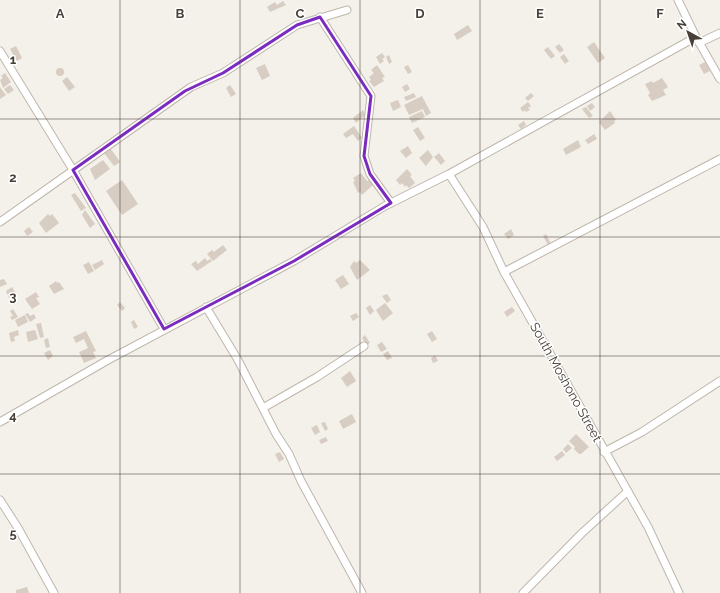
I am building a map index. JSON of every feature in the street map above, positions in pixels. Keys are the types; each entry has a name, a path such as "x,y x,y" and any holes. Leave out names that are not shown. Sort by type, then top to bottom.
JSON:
{"street":[{"path":"678,0 720,79"},
{"path":"0,222 191,87 223,73 297,25 347,10"},
{"path":"320,17 371,96 372,101 364,144 364,156 370,174 391,203"},
{"path":"0,422 206,307 294,261 391,203 449,174 698,40 720,33"},
{"path":"0,52 73,170 164,330"},
{"path":"504,272 720,159"},
{"name":"South Moshono Street","path":"449,174 483,227 504,272 558,366 604,452 648,527 679,593"},
{"path":"206,307 228,342 276,434 289,454 301,482 362,593"},
{"path":"263,408 317,377 364,346"},
{"path":"604,452 642,432 720,381"},
{"path":"523,593 582,533 628,491"},
{"path":"0,500 18,528 54,593"}],"highlighted area":[{"path":"320,17 371,96 364,156 370,174 391,203 294,261 164,329 73,170 185,91 223,73 297,25"}],"building":[{"path":"283,1 286,5 270,12 267,7 275,2 277,5"},
{"path":"468,25 472,31 457,40 454,34"},
{"path":"594,42 605,58 598,63 587,47"},
{"path":"559,44 564,50 560,53 555,47"},
{"path":"16,46 22,58 17,61 10,49"},
{"path":"548,47 555,56 551,59 544,50"},
{"path":"382,53 385,57 382,59 384,61 380,64 376,57"},
{"path":"564,54 569,61 565,64 560,57"},
{"path":"389,55 392,62 389,64 386,57"},
{"path":"705,62 710,71 704,74 699,65"},
{"path":"265,64 270,76 262,80 256,68"},
{"path":"377,65 385,77 382,78 384,81 374,87 369,81 371,80 369,77 374,73 371,70"},
{"path":"408,65 412,72 408,74 404,67"},
{"path":"60,68 63,69 63,75 60,76 57,75 56,72 57,69"},
{"path":"5,73 11,82 3,88 0,80 3,78 1,76"},
{"path":"67,77 75,87 69,91 62,81"},
{"path":"662,78 668,87 663,90 666,95 652,101 648,95 650,93 645,84 652,81 653,83"},
{"path":"407,84 410,89 405,92 402,87"},
{"path":"10,85 14,90 8,94 4,89"},
{"path":"230,85 236,94 231,97 226,88"},
{"path":"0,87 6,95 0,99"},
{"path":"414,93 416,97 406,101 404,97"},
{"path":"531,93 534,96 528,101 525,98"},
{"path":"422,96 431,113 426,116 423,109 409,115 404,105"},
{"path":"398,100 401,107 393,111 390,103"},
{"path":"528,102 531,106 528,108 530,110 526,112 525,110 523,112 520,108"},
{"path":"592,103 595,107 590,111 587,106"},
{"path":"586,107 593,116 589,118 582,109"},
{"path":"363,110 367,118 365,119 363,117 356,123 353,118"},
{"path":"422,111 425,117 412,123 409,117"},
{"path":"610,111 616,120 614,121 615,123 605,130 599,122"},
{"path":"524,121 526,125 521,129 518,125"},
{"path":"354,126 362,138 358,141 353,134 346,138 343,134"},
{"path":"418,127 425,138 420,141 413,130"},
{"path":"594,134 597,139 588,144 585,140"},
{"path":"578,140 581,147 566,155 563,149"},
{"path":"408,146 412,153 406,158 400,151"},
{"path":"111,149 120,162 114,166 104,153"},
{"path":"428,150 433,157 426,166 419,158"},
{"path":"439,153 445,161 441,165 434,157"},
{"path":"103,160 110,169 95,180 90,169"},
{"path":"407,169 412,175 410,176 415,183 409,188 406,185 405,187 402,183 400,185 396,180"},
{"path":"361,173 367,181 370,179 374,184 362,195 360,192 358,193 353,182 355,181 353,178"},
{"path":"122,180 138,204 122,215 106,191"},
{"path":"75,193 86,208 81,211 71,195"},
{"path":"85,210 95,224 90,228 82,215"},
{"path":"48,214 50,216 52,214 59,223 46,233 39,223"},
{"path":"29,227 33,232 27,236 24,231"},
{"path":"511,229 514,235 508,239 504,234"},
{"path":"546,234 552,246 549,247 543,236"},
{"path":"223,245 227,250 213,261 207,254 212,250 214,252"},
{"path":"205,258 207,261 210,259 212,261 197,271 191,264 196,261 198,264"},
{"path":"102,260 104,264 95,270 92,265"},
{"path":"360,260 370,270 357,280 350,267 354,261 356,263"},
{"path":"89,262 94,271 88,274 83,265"},
{"path":"343,275 349,284 341,289 335,280"},
{"path":"4,279 7,284 0,287 0,280"},
{"path":"56,281 57,283 59,282 64,289 54,294 49,286"},
{"path":"12,287 16,294 9,298 6,291"},
{"path":"36,292 39,297 36,298 40,304 32,309 25,299"},
{"path":"387,294 391,300 387,303 382,296"},
{"path":"120,302 125,308 122,311 117,305"},
{"path":"385,303 393,313 383,321 376,310"},
{"path":"370,305 374,311 370,315 366,308"},
{"path":"512,307 515,311 507,317 504,312"},
{"path":"13,309 18,317 12,320 10,317 13,316 10,311"},
{"path":"28,313 30,316 34,314 36,318 30,322 25,314"},
{"path":"356,313 359,317 353,321 350,316"},
{"path":"25,315 28,322 18,327 15,320"},
{"path":"134,320 138,327 134,329 131,322"},
{"path":"41,323 44,337 40,338 36,324"},
{"path":"18,330 19,335 14,337 15,341 11,342 9,333"},
{"path":"35,330 38,339 28,342 26,332"},
{"path":"86,331 96,351 93,352 96,358 84,363 79,352 88,348 84,339 76,343 73,337"},
{"path":"432,331 437,339 432,342 427,334"},
{"path":"365,335 370,343 367,345 362,338"},
{"path":"48,338 50,347 46,348 44,340"},
{"path":"382,342 387,349 381,352 377,345"},
{"path":"50,350 53,356 48,360 44,353"},
{"path":"388,351 392,358 387,360 383,354"},
{"path":"435,355 438,361 433,363 431,358"},
{"path":"350,371 356,381 347,387 341,378"},
{"path":"352,414 356,422 343,429 339,421"},
{"path":"325,422 328,429 325,431 321,423"},
{"path":"317,425 320,432 315,435 311,428"},
{"path":"576,434 589,447 581,454 574,449 575,447 569,441"},
{"path":"326,437 328,441 321,444 319,440"},
{"path":"568,444 572,448 566,453 563,449"},
{"path":"562,451 565,455 557,461 554,457"},
{"path":"280,452 284,459 279,462 275,454"},
{"path":"27,587 29,593 16,593 16,590"}]}
